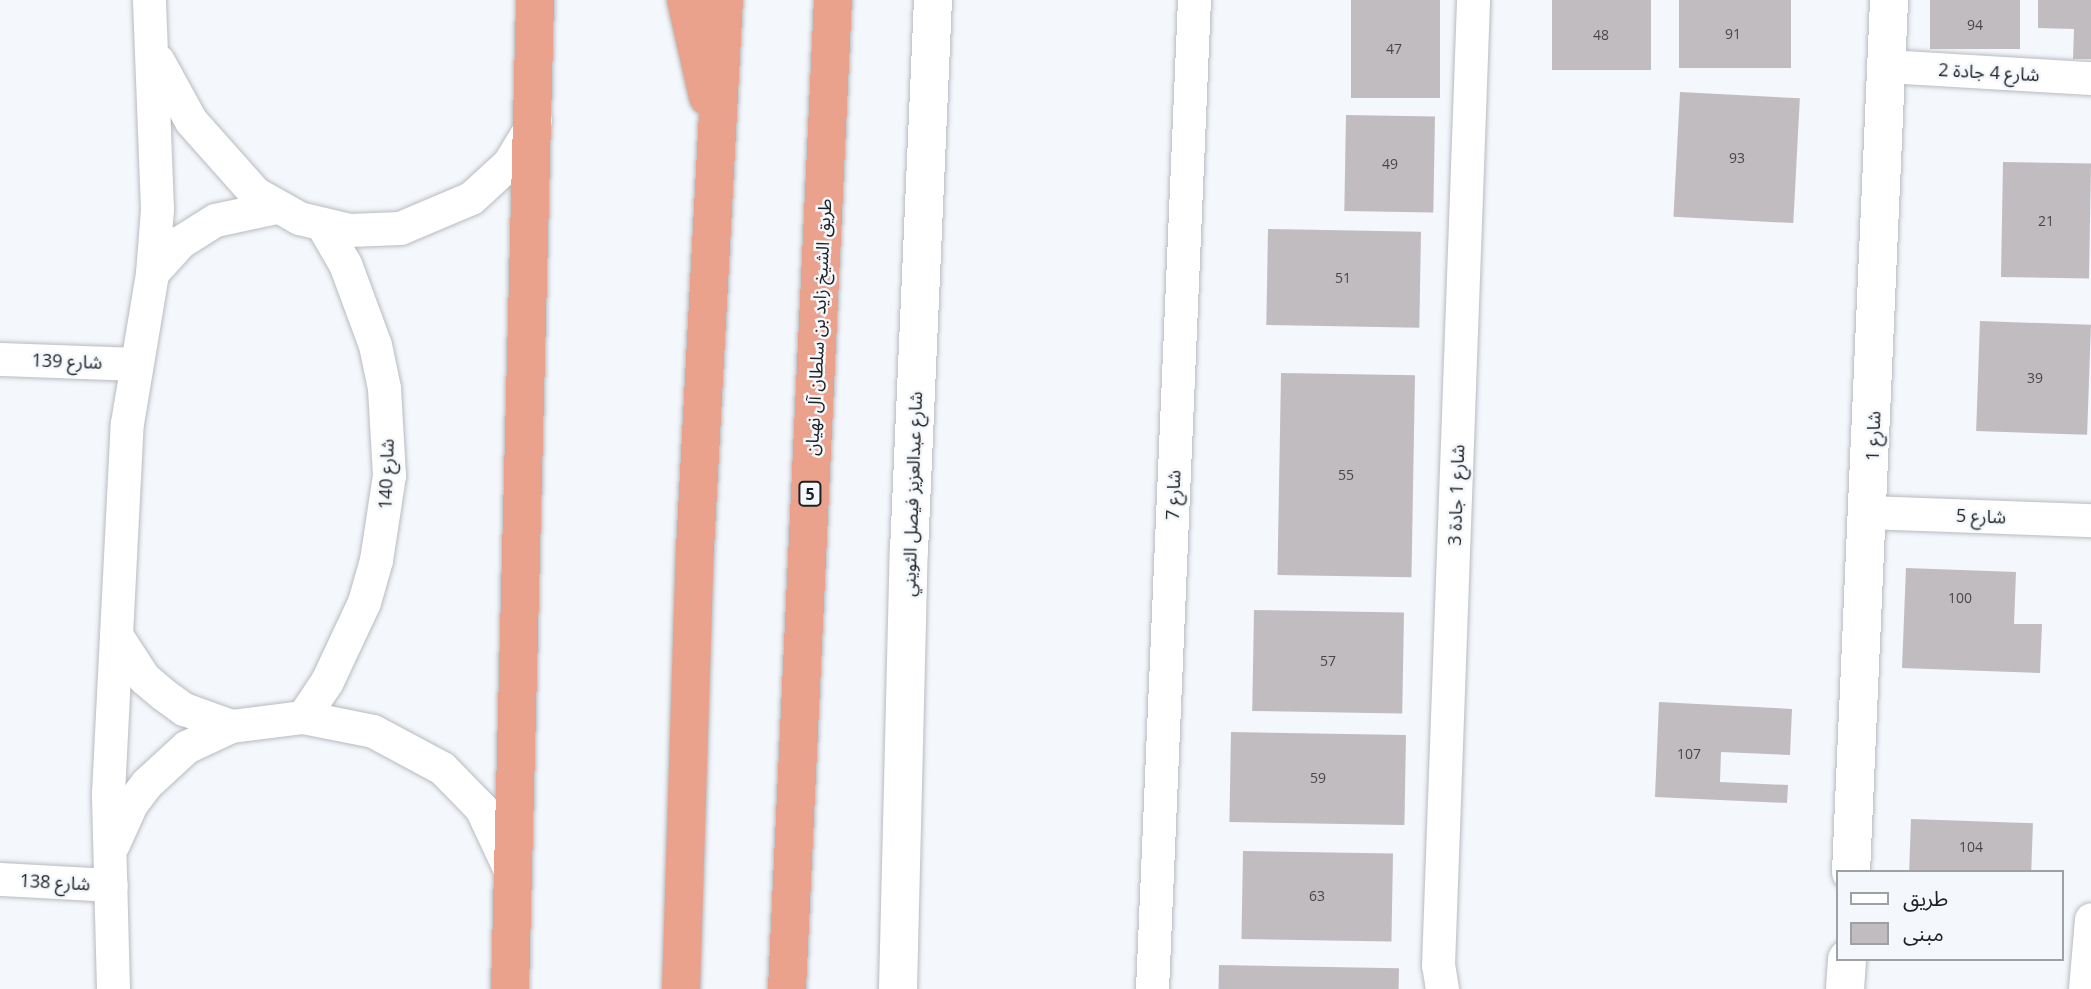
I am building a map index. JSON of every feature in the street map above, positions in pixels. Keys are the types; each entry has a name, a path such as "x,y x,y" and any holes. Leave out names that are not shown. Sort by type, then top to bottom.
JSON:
{"highway":[{"path":"510,989 535,119 535,0"},
{"path":"685,0 718,129"},
{"path":"681,989 695,549 724,0"},
{"name":"طريق الشيخ زايد بن سلطان آل نهيان","path":"787,989 834,0"}],"street":[{"path":"113,989 108,793 116,635 134,364 152,273 158,163 149,0"},
{"name":"شارع عبدالعزيز فيصل الثويني","path":"898,989 909,551 933,0"},
{"name":"شارع 7","path":"1152,989 1195,0"},
{"name":"شارع 1 جادة 3","path":"1442,989 1437,965 1473,0"},
{"name":"شارع 1","path":"1852,870 1870,512 1889,0"},
{"path":"150,46 169,85 210,147 255,193 276,207 323,226 387,230 449,211 471,198 509,163 535,119"},
{"name":"شارع 4 جادة 2","path":"1886,66 2091,78"},
{"path":"152,273 196,229 234,212 276,207"},
{"name":"شارع 140","path":"303,717 327,681 364,602 378,550 388,475 387,420 375,345 349,274 323,226"},
{"name":"شارع 139","path":"0,359 134,364"},
{"name":"شارع 5","path":"1870,512 2091,520"},
{"path":"116,635 144,678 163,695 195,714 231,726"},
{"path":"111,869 131,804 164,764 186,747 231,726 303,717 373,731 442,768 481,808 507,856 514,883"},
{"name":"شارع 138","path":"0,879 111,869"},
{"path":"2085,989 2091,919"},
{"path":"1845,989 1847,961"}],"building":[{"path":"1351,0 1440,0 1440,98 1351,98"},
{"path":"1552,0 1651,0 1651,70 1552,70"},
{"path":"1679,0 1791,0 1791,68 1679,68"},
{"path":"1930,0 2020,0 2020,49 1930,49"},
{"path":"2038,0 2091,0 2091,59 2073,59 2074,29 2038,28"},
{"path":"1680,92 1800,98 1793,223 1673,217"},
{"path":"1346,115 1435,117 1433,213 1344,211"},
{"path":"2003,162 2091,164 2089,279 2001,277"},
{"path":"1268,229 1421,232 1419,328 1266,325"},
{"path":"1980,321 2091,325 2087,435 1976,431"},
{"path":"1281,373 1415,375 1411,577 1277,575"},
{"path":"1906,568 2016,572 2014,624 2042,624 2040,673 1902,668"},
{"path":"1254,610 1404,613 1402,714 1252,711"},
{"path":"1659,702 1792,709 1790,755 1721,752 1720,782 1788,785 1787,803 1655,797"},
{"path":"1231,732 1406,735 1404,825 1229,822"},
{"path":"1911,819 2033,823 2031,870 1909,870"},
{"path":"1243,851 1393,854 1391,942 1241,939"},
{"path":"1219,965 1399,968 1399,989 1219,989"}]}
